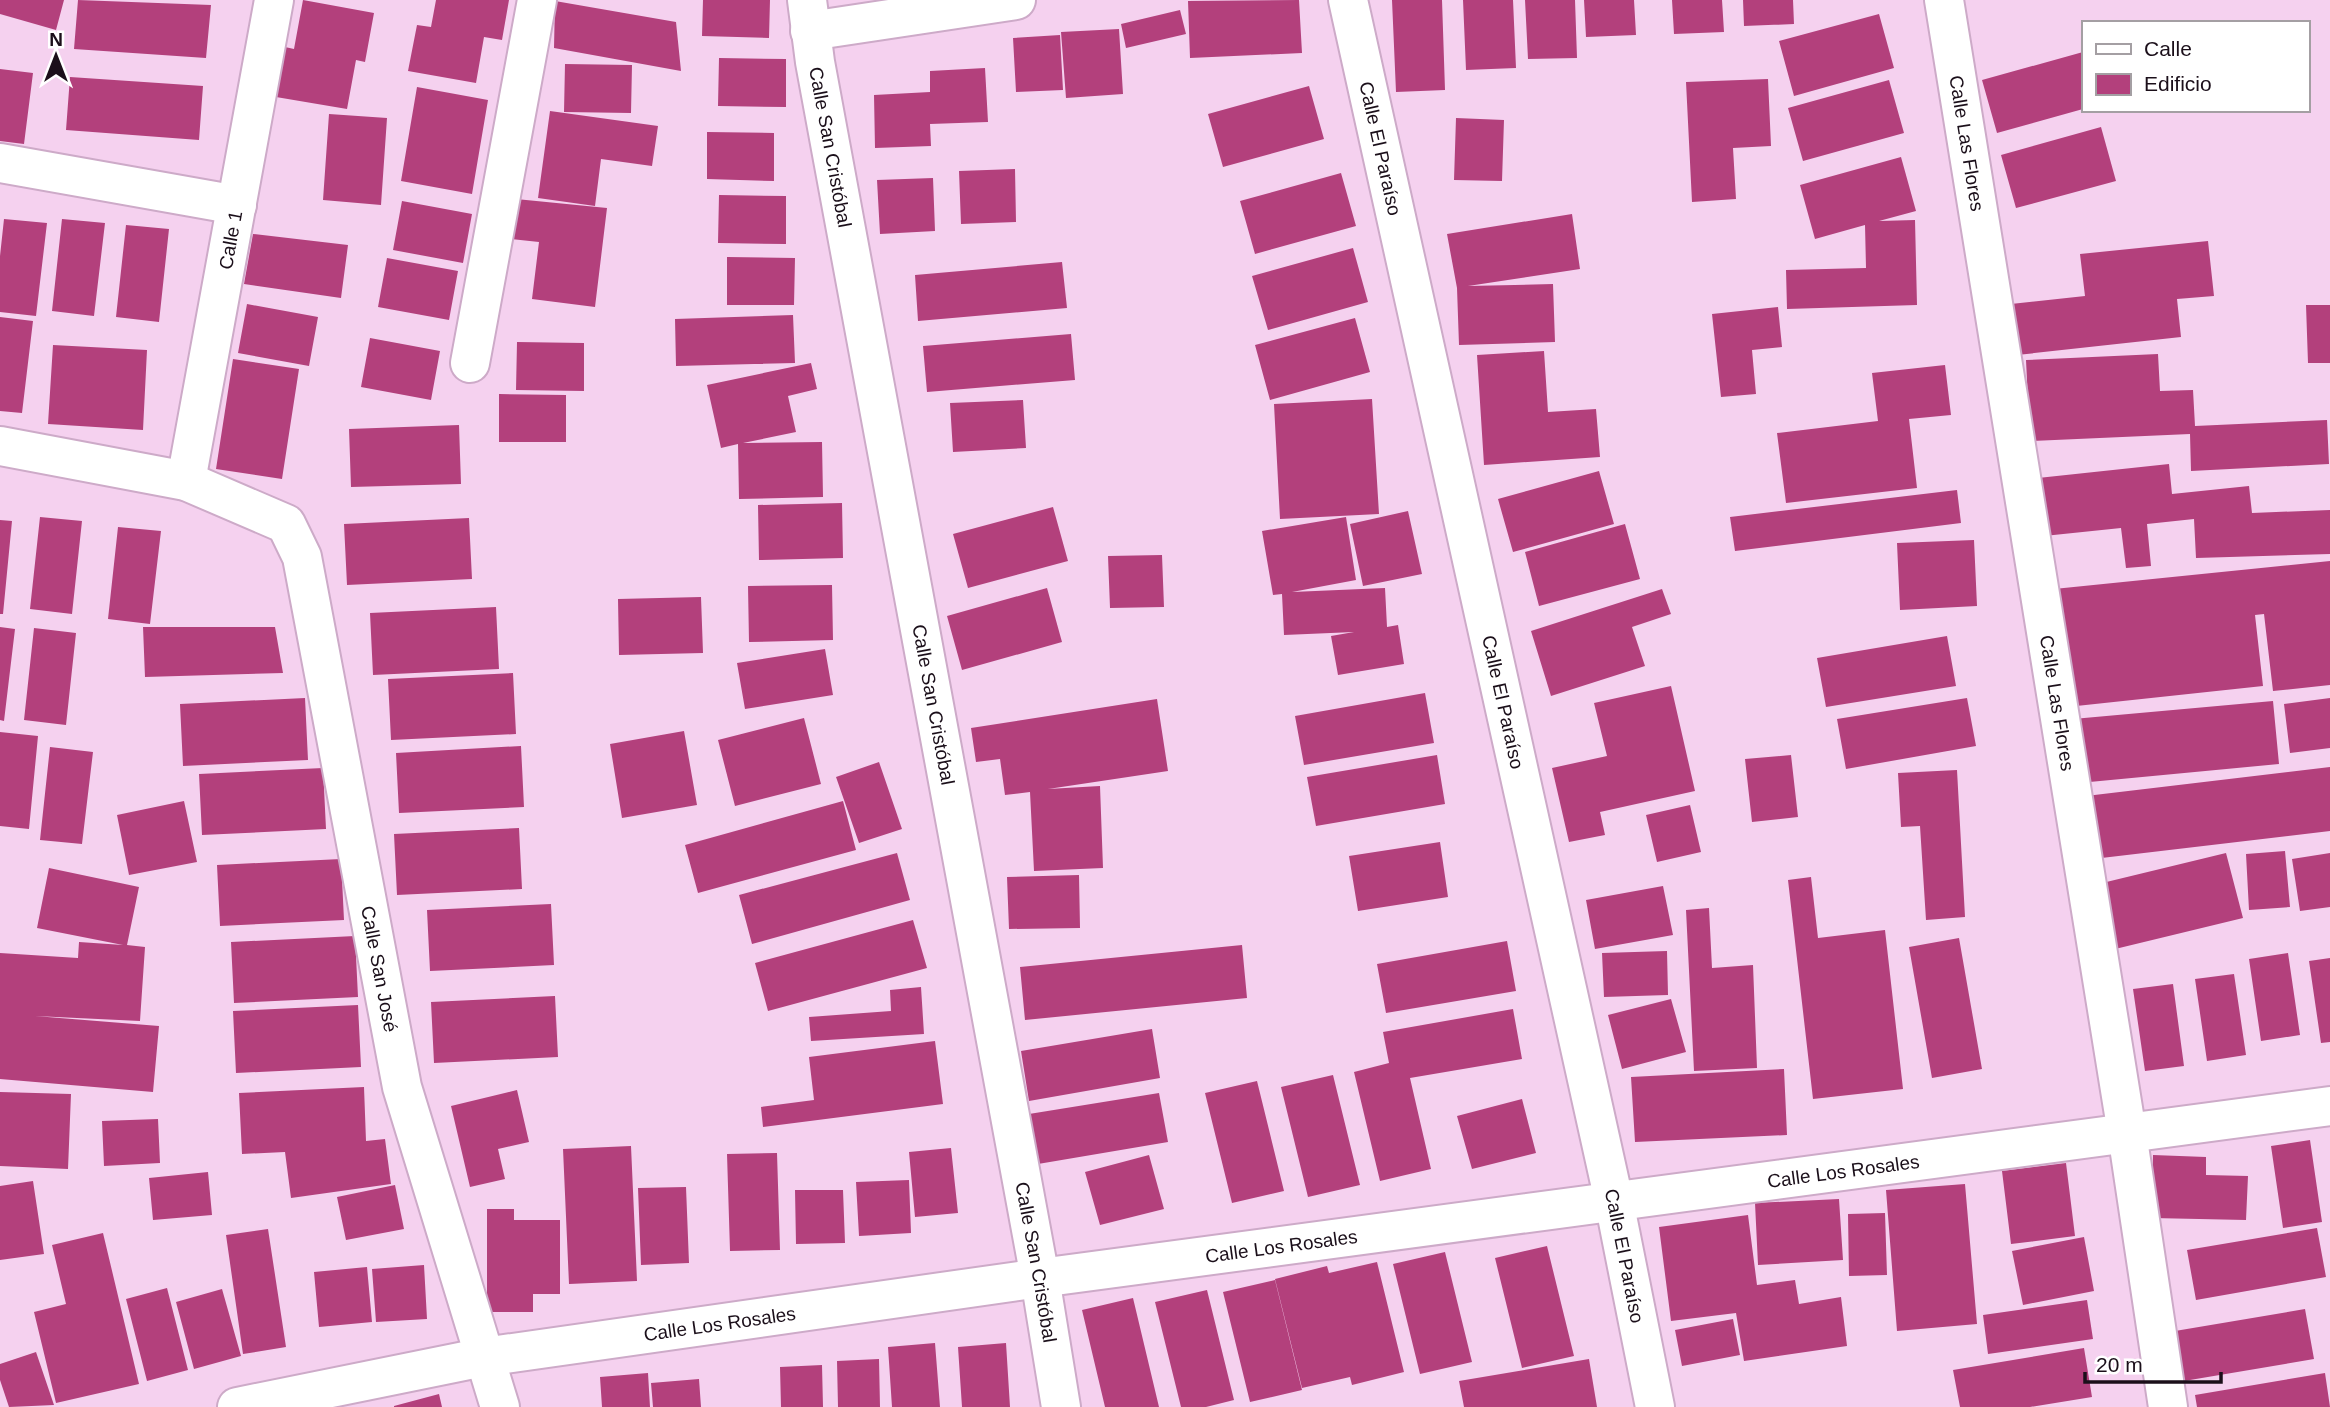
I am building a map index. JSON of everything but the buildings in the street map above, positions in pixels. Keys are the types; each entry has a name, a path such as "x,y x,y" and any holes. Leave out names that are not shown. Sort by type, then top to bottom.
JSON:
{"street":[{"name":"Calle 1","path":"186,481 274,0"},
{"path":"470,363 537,0"},
{"path":"809,15 1016,0"},
{"name":"Calle El Paraíso","path":"1348,0 1614,1201 1655,1407"},
{"name":"Calle Las Flores","path":"1944,0 2127,1133 2168,1407"},
{"name":"Calle San Cristóbal","path":"809,15 1040,1278 1061,1407"},
{"path":"0,163 237,205"},
{"path":"0,446 186,481"},
{"name":"Calle San José","path":"186,481 286,524 302,557 402,1087 500,1407"},
{"name":"Calle Los Rosales","path":"237,1407 484,1357 1040,1278 2330,1106"}]}
